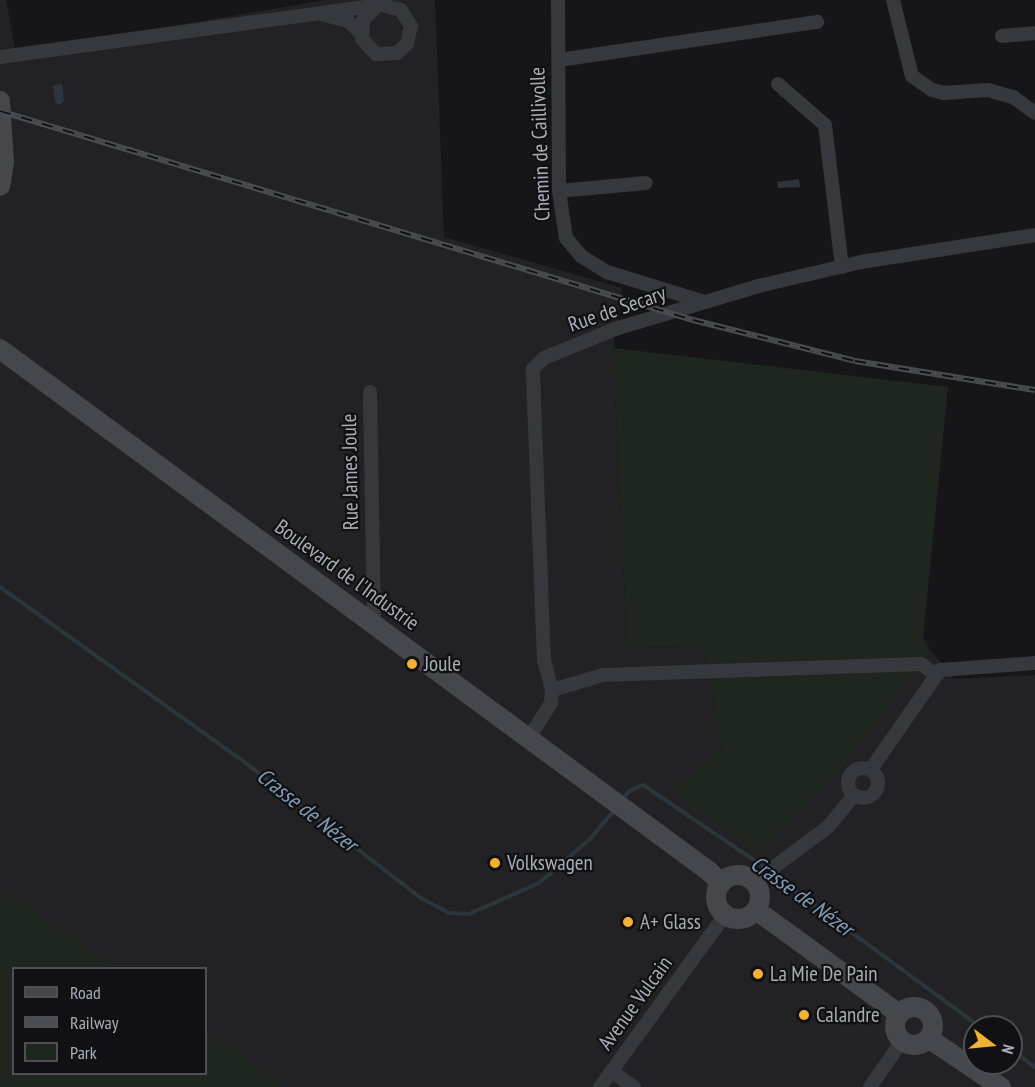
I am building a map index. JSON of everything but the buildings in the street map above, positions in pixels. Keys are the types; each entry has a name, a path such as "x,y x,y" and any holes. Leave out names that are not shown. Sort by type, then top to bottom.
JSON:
{"street":[{"name":"Chemin de Caillivolle","path":"558,0 559,191 566,238 581,256 608,272 705,302"},
{"path":"893,0 912,76 932,90 944,93 988,90 1013,97 1035,113"},
{"path":"0,57 316,13 358,4 395,7 405,14 411,32 407,44 397,53 376,54 365,46 361,33 348,21 316,13"},
{"path":"361,33 366,15 376,7"},
{"path":"558,60 817,22"},
{"path":"1002,36 1035,33"},
{"path":"778,84 825,125 842,267"},
{"path":"0,101 4,162 0,186"},
{"path":"559,191 646,183"},
{"name":"Rue de Secary","path":"552,690 544,661 533,369 544,358 615,329 705,302 842,267 1035,235"},
{"name":"Boulevard de l'Industrie","path":"0,349 529,738 721,884"},
{"name":"Rue James Joule","path":"370,392 374,624"},
{"path":"871,769 935,674 951,667 1035,663"},
{"path":"529,738 551,703 552,690 603,675 921,664 935,674"},
{"path":"861,767 871,769 877,776 878,789 867,798 854,795 848,787 852,772 861,767"},
{"path":"765,875 756,910 745,918 725,915 716,897 721,884 741,875 765,875 829,826 854,795"},
{"path":"756,910 899,1014"},
{"name":"Avenue Vulcain","path":"600,1087 725,915"},
{"path":"910,1008 923,1010 932,1026 928,1038 913,1045 903,1041 895,1025 899,1014 910,1008"},
{"path":"928,1038 1001,1087"},
{"path":"870,1087 903,1041"},
{"path":"611,1071 634,1087"}],"shaded area":[{"path":"0,0 6,0 16,53 325,0 435,0 444,237 622,288 613,348 627,647 703,648 722,748 674,791 842,768 931,651 954,679 1035,675 1035,1087 0,1087"},
{"path":"62,84 64,101 59,105 55,102 53,85"},
{"path":"799,179 800,187 778,188 777,182"}],"green space":[{"path":"613,348 948,387 923,638 931,651 842,768 759,854 673,791 722,748 703,648 627,647"},
{"path":"0,889 114,967 12,967 12,1075 207,1075 207,1032 286,1087 0,1087"}],"waterway":[{"name":"Crasse de Nézer","path":"0,587 243,761 421,898 449,913 469,914 539,883 590,839 615,809"},
{"name":"Crasse de Nézer","path":"622,800 629,791 643,785 767,869"},
{"name":"Crasse de Nézer","path":"772,874 964,1015"},
{"name":"Crasse de Nézer","path":"1023,1058 1035,1067"}],"railway":[{"path":"0,111 693,320 855,361 1035,390"}],"place":[{"name":"Joule","path":"412,664"},
{"name":"Volkswagen","path":"495,863"},
{"name":"A+ Glass","path":"628,922"},
{"name":"La Mie De Pain","path":"758,974"},
{"name":"Calandre","path":"804,1015"}]}
